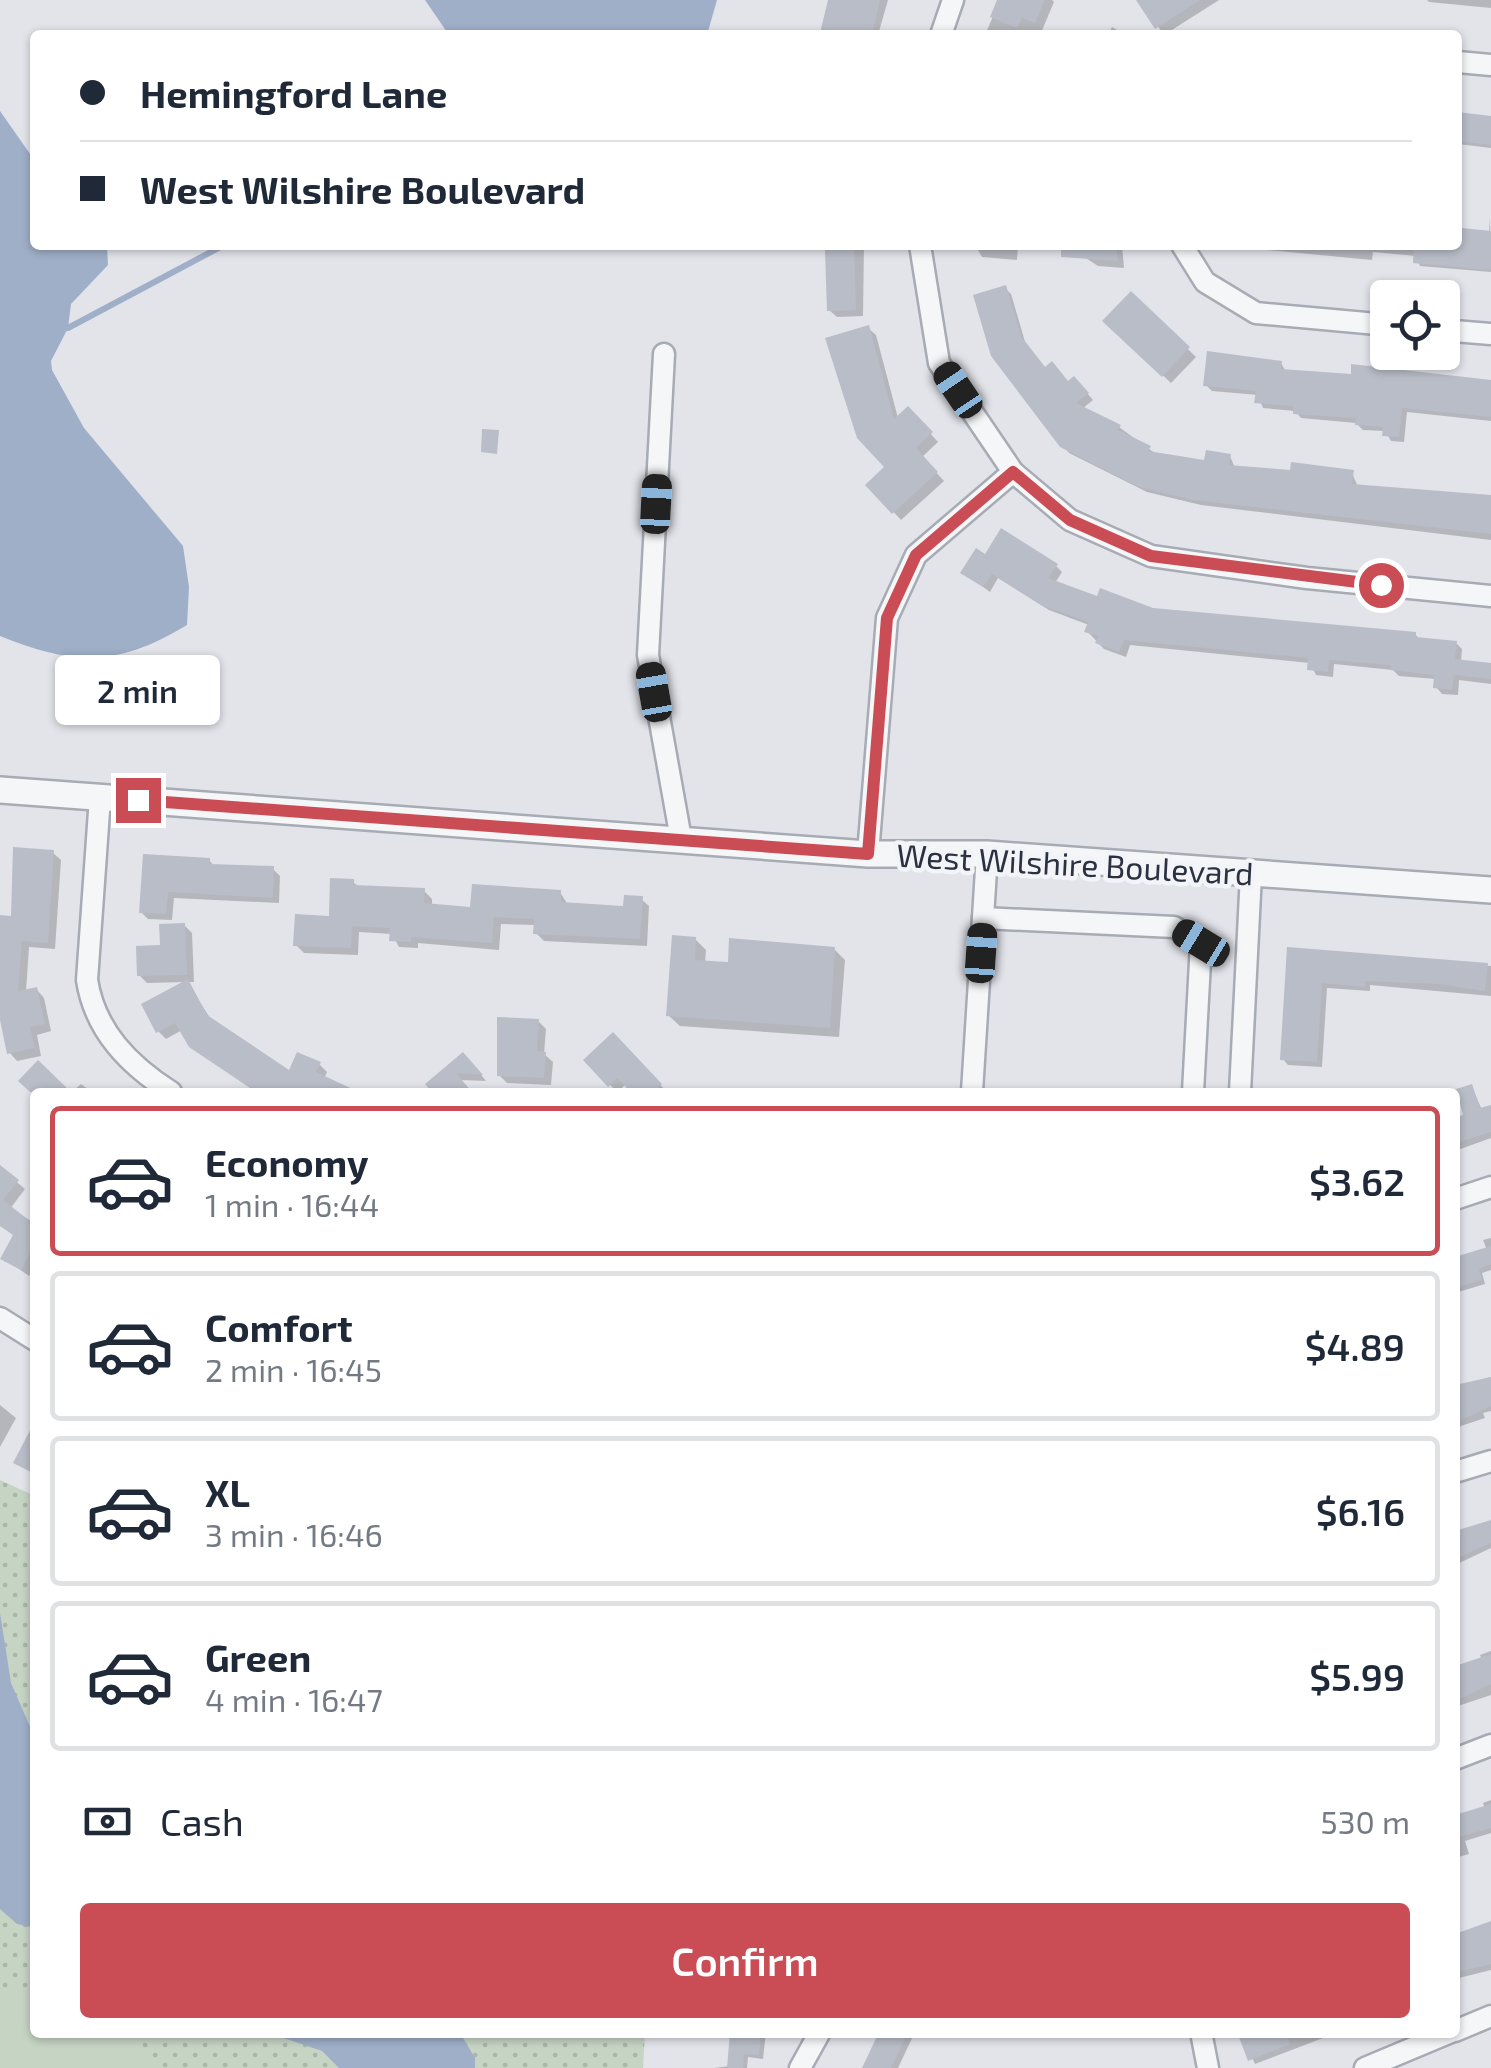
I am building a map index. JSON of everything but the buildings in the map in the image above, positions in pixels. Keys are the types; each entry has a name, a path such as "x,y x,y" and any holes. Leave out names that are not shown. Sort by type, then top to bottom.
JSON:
{"street":[{"path":"942,30 953,0"},
{"path":"1462,62 1491,65"},
{"path":"921,250 939,363 1013,472 1070,520 1151,556 1307,578 1491,596"},
{"path":"1185,250 1205,282 1256,313 1370,323"},
{"path":"1460,331 1491,334"},
{"path":"664,354 648,655 681,839"},
{"path":"868,854 887,618 916,555 1013,472"},
{"name":"West Wilshire Boulevard","path":"0,790 868,854 987,854 1491,890"},
{"path":"100,797 88,980 91,1004 120,1052 166,1088"},
{"path":"972,1088 987,854"},
{"path":"1240,1088 1251,874"},
{"path":"983,918 1174,927 1201,943 1193,1088"},
{"path":"1460,1197 1491,1187"},
{"path":"0,1318 30,1337"},
{"path":"1460,1470 1491,1461"},
{"path":"1460,1757 1491,1745"},
{"path":"1460,2029 1491,2016"},
{"path":"800,2068 817,2038"},
{"path":"1202,2038 1208,2068"},
{"path":"1365,2068 1438,2038"}],"green space":[{"path":"0,1480 30,1494 30,2038 645,2038 643,2068 0,2068"},
{"path":"0,1990 30,1993 30,2038 126,2038 153,2068 0,2068"}],"water":[{"path":"425,0 717,0 708,30 446,30"},
{"path":"0,111 30,154 30,250 107,250 108,265 71,304 68,328 51,361 52,370 84,428 183,546 189,587 187,625 139,649 117,655 73,657 0,636"},
{"path":"0,1613 11,1683 30,1727 30,1927 17,1924 0,1909"},
{"path":"284,2038 463,2038 475,2058 475,2068 339,2068 322,2051"}],"waterway":[{"path":"68,328 215,250"}],"route":[{"path":"138,800 868,854 887,618 916,555 1013,472 1070,520 1151,556 1381,585"}]}
